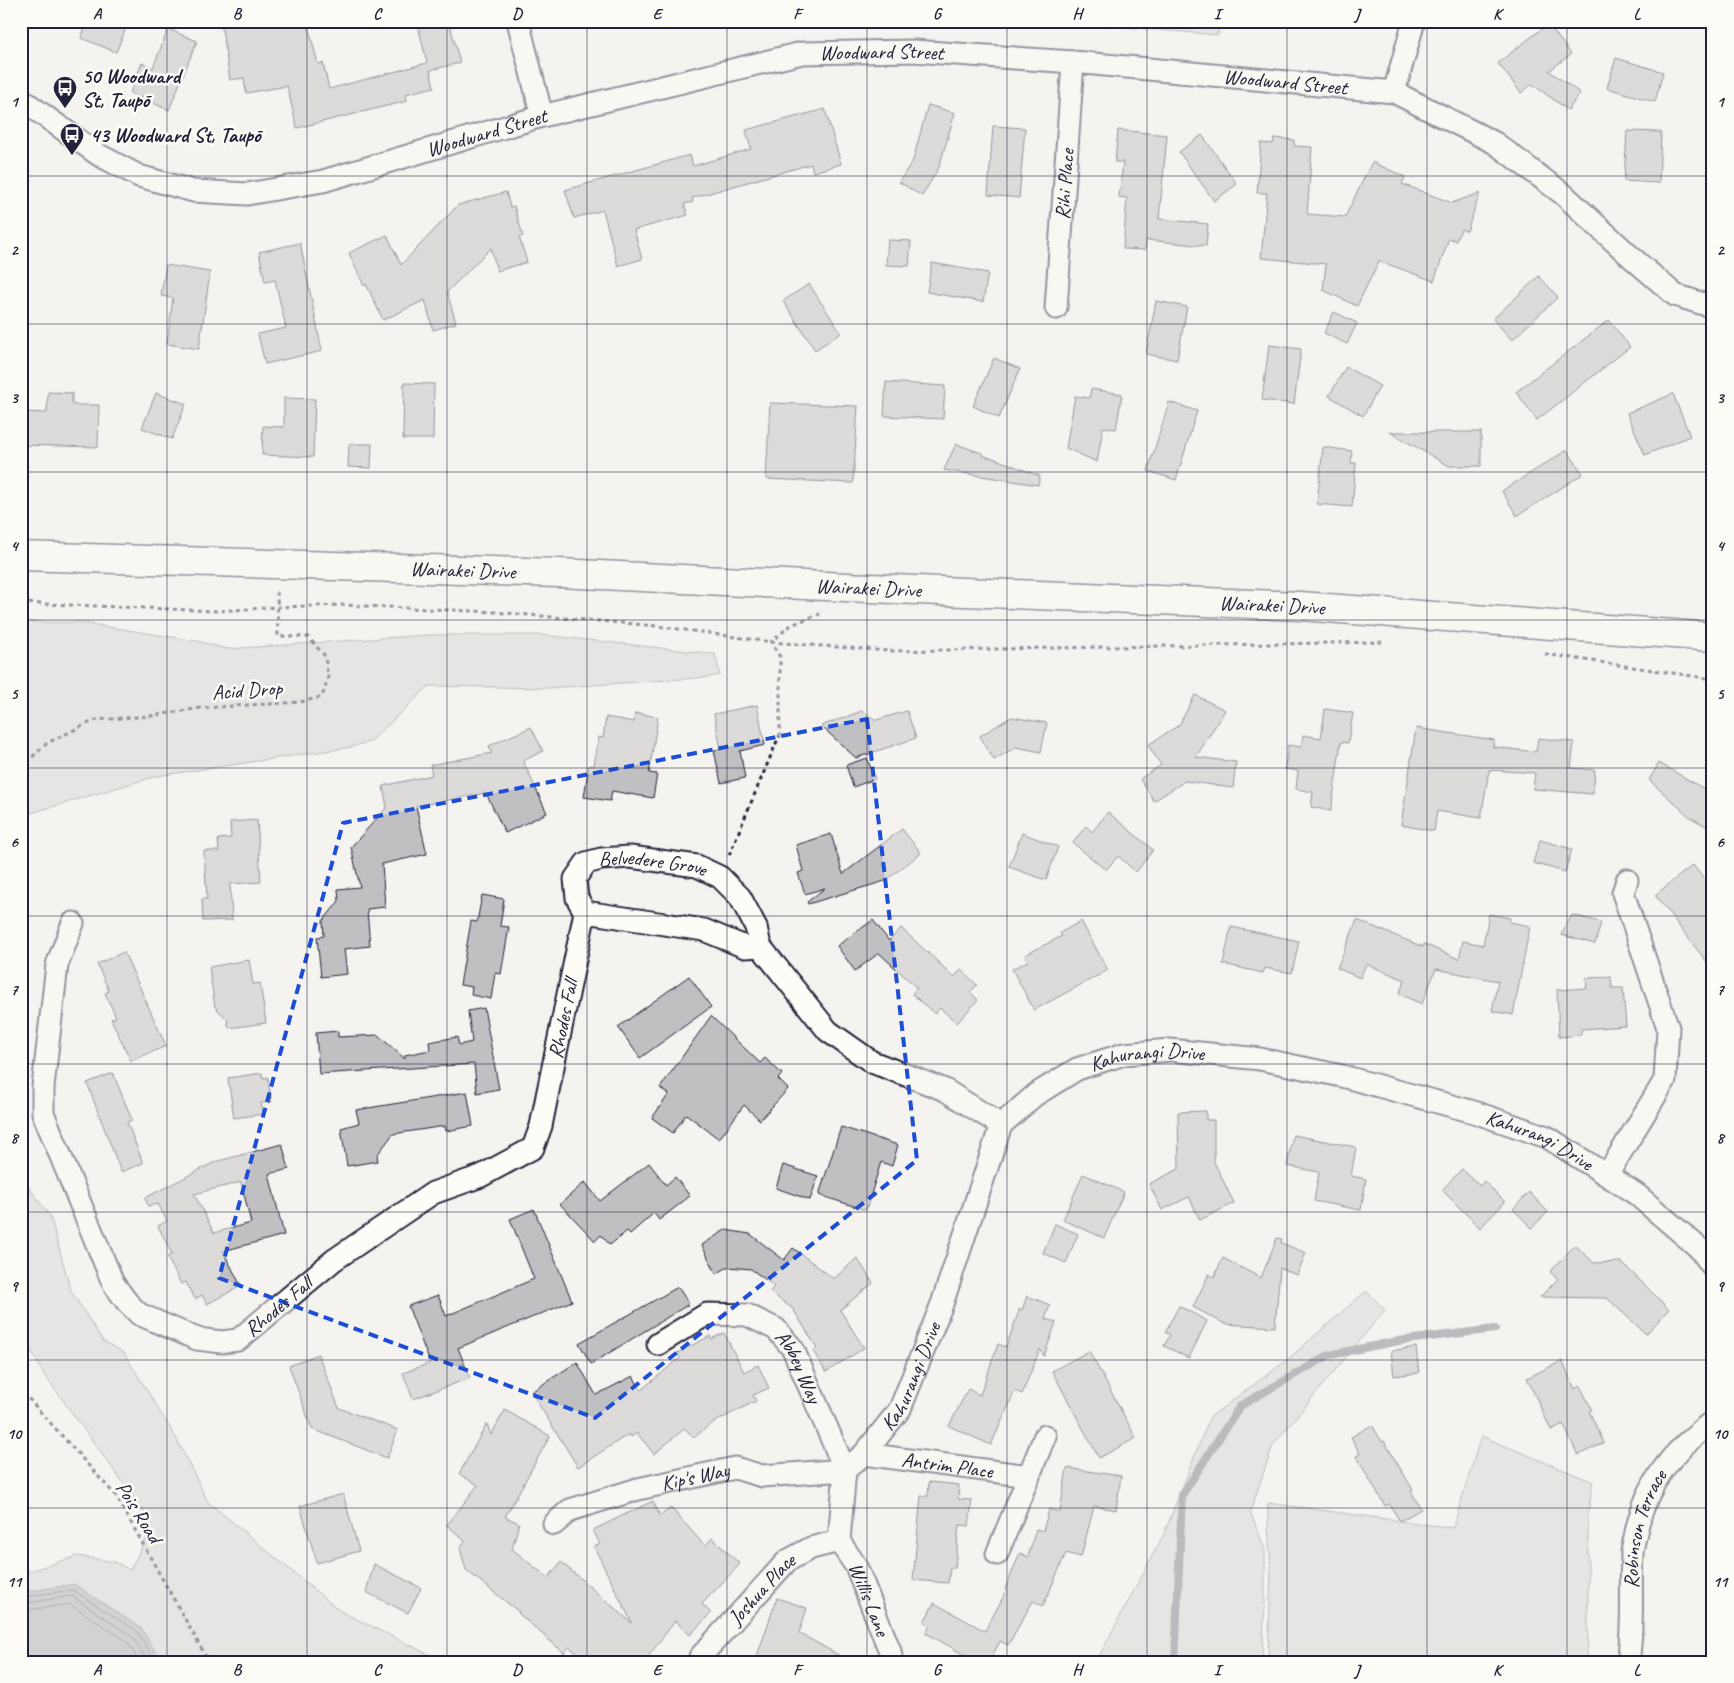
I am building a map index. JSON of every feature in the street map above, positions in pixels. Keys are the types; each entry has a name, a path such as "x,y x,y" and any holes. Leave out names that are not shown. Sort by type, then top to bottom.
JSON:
{"main road":[{"name":"Wairakei Drive","path":"21,556 559,573 846,588 1300,606 1710,636"}],"street":[{"path":"518,21 542,116"},
{"path":"1394,92 1414,21"},
{"name":"Woodward Street","path":"21,100 99,155 139,176 193,191 247,194 323,181 542,116 802,54 913,51 1073,62 1394,92 1495,143 1563,194 1675,295 1713,307"},
{"name":"Rihi Place","path":"1056,308 1073,62"},
{"name":"Belvedere Grove","path":"585,912 577,898 575,879 586,863 601,859 630,857 697,866 720,877 740,897 756,927 760,946 828,1031 872,1062 946,1090 1001,1125"},
{"path":"1607,1175 1665,1080 1668,1028 1623,893 1627,880"},
{"path":"585,912 704,930 744,947 760,946"},
{"name":"Rhodes Fall","path":"73,923 57,965 43,1087 43,1113 113,1283 127,1302 139,1314 196,1338 222,1342 238,1340 334,1260 433,1192 482,1176 533,1148 541,1126 548,1096 585,912"},
{"name":"Kahurangi Drive","path":"845,1470 864,1454 900,1409 942,1304 1001,1125 1035,1095 1077,1070 1124,1054 1170,1050 1260,1059 1342,1076 1474,1112 1547,1137 1636,1194 1699,1248 1713,1267"},
{"name":"Abbey Way","path":"658,1344 707,1314 747,1315 776,1330 793,1349 845,1470"},
{"name":"Robinson Terrace","path":"1628,1662 1631,1646 1632,1552 1641,1512 1659,1473 1689,1438 1713,1421"},
{"path":"997,1554 1045,1436"},
{"name":"Antrim Place","path":"864,1454 1029,1476"},
{"name":"Kip's Way","path":"554,1524 570,1510 630,1491 735,1468 762,1476 845,1470"},
{"path":"839,1541 845,1470"},
{"name":"Joshua Place","path":"700,1657 787,1561 810,1548 839,1541"},
{"name":"Willis Lane","path":"839,1541 856,1566 890,1652 892,1662"}],"path":[{"name":"Acid Drop","path":"21,768 46,743 95,720 151,716 201,708 300,702 322,696 328,678 325,656 308,637 278,636 276,564"},
{"path":"770,642 791,626 830,610 846,588"},
{"path":"21,603 218,611 277,606 343,605 494,612 656,626 770,642 889,651 1383,642"},
{"path":"720,877 780,734 780,657 770,642"},
{"path":"1538,653 1713,679"},
{"name":"Pois Road","path":"21,1396 28,1398 116,1496 209,1662"}],"highlighted area":[{"path":"867,719 917,1160 595,1418 219,1278 343,823"}],"shaded area":[{"path":"1052,21 1219,21 1218,35"},
{"path":"21,622 77,622 197,641 227,649 427,635 542,635 715,654 720,675 549,688 429,686 371,741 352,747 157,776 21,816"},
{"path":"21,1177 50,1216 71,1291 103,1341 124,1353 175,1436 208,1502 340,1611 444,1662 132,1662 41,1630 24,1573 77,1556 115,1562 130,1570 151,1529 142,1509 43,1373 21,1331"},
{"path":"1366,1291 1385,1310 1273,1445 1250,1512 1265,1549 1262,1662 1096,1662 1164,1534 1210,1417 1286,1361"},
{"path":"1481,1436 1593,1482 1588,1512 1588,1643 1585,1662 1268,1662 1271,1568 1268,1503 1453,1528"}],"water":[{"path":"74,1584 142,1629 161,1662 21,1662 21,1593"}],"building":[{"path":"88,21 129,21 116,52 81,38"},
{"path":"237,21 307,21 318,64 323,63 329,89 427,63 417,21 449,21 460,63 430,70 434,87 406,94 407,101 297,128 287,86 246,93 244,78 230,80 221,23"},
{"path":"1548,24 1571,54 1549,71 1580,93 1568,110 1532,84 1521,93 1498,63"},
{"path":"168,29 197,41 169,110 130,93 142,63 153,68"},
{"path":"1616,58 1663,72 1655,102 1607,88"},
{"path":"928,105 955,113 939,167 922,196 899,182 913,160"},
{"path":"825,109 841,164 813,172 811,164 692,198 693,202 684,204 688,215 634,230 642,259 618,266 603,210 574,218 565,190 690,155 693,166 751,149 746,130"},
{"path":"993,126 1025,128 1019,198 988,195"},
{"path":"1118,130 1167,135 1159,219 1208,224 1206,246 1146,240 1145,250 1123,249 1127,198 1119,197 1123,162 1115,162"},
{"path":"1627,131 1661,132 1659,183 1624,181"},
{"path":"1202,135 1237,184 1214,201 1179,152"},
{"path":"1274,138 1294,140 1294,146 1312,147 1307,214 1345,217 1372,162 1405,177 1402,184 1452,203 1480,193 1467,231 1461,229 1456,241 1449,238 1434,281 1379,261 1357,306 1323,290 1326,264 1261,258 1267,193 1257,193 1261,143 1273,144"},
{"path":"506,192 510,207 514,206 523,236 519,237 527,262 497,271 491,248 447,292 456,323 433,330 425,300 383,320 366,284 364,286 349,253 387,235 401,265 458,205"},
{"path":"888,240 911,241 909,266 886,265"},
{"path":"300,243 322,351 265,364 258,334 286,328 275,280 265,282 259,252"},
{"path":"932,263 988,273 983,302 927,292"},
{"path":"166,265 210,272 199,349 167,344 173,298 161,296"},
{"path":"1539,276 1558,297 1512,340 1493,319"},
{"path":"809,284 841,333 815,350 783,301"},
{"path":"1156,301 1187,307 1177,360 1146,354"},
{"path":"1334,312 1357,323 1347,344 1324,333"},
{"path":"1609,320 1630,347 1537,420 1516,392"},
{"path":"1269,345 1301,349 1294,404 1262,400"},
{"path":"994,358 1020,369 999,418 973,406"},
{"path":"1346,367 1380,386 1363,416 1329,396"},
{"path":"886,382 945,386 943,419 884,416"},
{"path":"404,383 434,384 433,439 403,439"},
{"path":"1091,389 1122,394 1116,429 1103,427 1097,462 1066,448 1075,396 1089,398"},
{"path":"48,392 72,393 72,405 99,405 98,447 21,445 21,412 47,413"},
{"path":"156,393 186,404 172,439 142,428"},
{"path":"1673,394 1690,436 1645,455 1627,413"},
{"path":"284,398 315,399 313,457 262,455 263,426 284,427"},
{"path":"1169,402 1197,411 1176,480 1148,471"},
{"path":"770,403 858,406 853,483 766,479"},
{"path":"1390,432 1481,432 1481,466 1449,466"},
{"path":"349,444 372,444 371,468 348,467"},
{"path":"956,444 984,454 983,456 1040,476 1038,485 944,470"},
{"path":"1323,447 1352,451 1351,463 1356,463 1352,507 1317,504"},
{"path":"1567,450 1583,474 1517,516 1502,491"},
{"path":"1195,695 1225,710 1196,757 1236,762 1233,788 1185,781 1154,801 1140,779 1161,765 1148,745 1179,725"},
{"path":"757,705 765,745 740,751 745,778 721,783 714,750 721,749 714,714"},
{"path":"1325,709 1353,713 1348,743 1341,742 1331,811 1311,807 1313,792 1296,789 1298,771 1285,769 1288,745 1301,747 1303,735 1321,738"},
{"path":"862,711 876,720 907,711 916,738 856,758 821,726"},
{"path":"635,713 658,717 649,773 657,774 653,798 612,791 610,801 584,797 589,765 594,766 599,737 603,738 606,717 634,722"},
{"path":"1011,717 1047,723 1041,752 1016,747 994,760 980,736"},
{"path":"531,727 543,751 523,761 547,813 505,833 486,793 416,806 427,854 382,864 385,907 367,909 370,946 344,949 347,974 321,977 317,937 324,936 323,921 339,901 338,889 360,887 351,847 387,807 383,786 432,775 430,765 492,753 489,746"},
{"path":"1416,728 1494,740 1493,747 1536,752 1538,738 1574,742 1571,768 1595,770 1593,794 1533,789 1535,773 1489,770 1481,818 1437,811 1434,831 1401,825"},
{"path":"867,758 875,779 853,787 846,765"},
{"path":"1659,763 1713,794 1713,830 1690,817 1649,780"},
{"path":"1108,812 1153,850 1136,872 1118,856 1106,870 1073,843 1086,826 1092,832"},
{"path":"257,820 261,882 230,884 232,920 203,921 202,899 207,899 204,851 219,851 218,839 231,838 230,822"},
{"path":"902,829 921,853 885,881 808,904 807,902 825,888 805,894 798,873 803,871 796,845 831,834 843,874"},
{"path":"1022,833 1058,847 1046,880 1009,867"},
{"path":"1540,840 1572,849 1565,872 1533,863"},
{"path":"1693,865 1713,891 1713,970 1655,895"},
{"path":"482,895 504,899 500,926 509,927 501,974 495,973 491,999 471,995 472,987 460,985 471,921 477,922"},
{"path":"1489,914 1510,918 1509,922 1530,926 1513,1015 1492,1011 1498,981 1436,969 1422,1004 1399,994 1405,980 1366,964 1360,978 1337,968 1357,920 1423,947 1424,944 1459,959 1463,941 1483,945"},
{"path":"1572,915 1601,922 1595,944 1561,935"},
{"path":"873,920 889,941 901,928 954,977 961,970 977,985 970,992 978,1000 957,1023 940,1008 935,1014 912,994 917,988 879,953 855,971 837,946"},
{"path":"1081,921 1108,970 1034,1010 1012,969 1028,961 1025,955 1062,936 1060,933"},
{"path":"1231,927 1299,941 1292,973 1265,968 1263,973 1223,964"},
{"path":"124,952 166,1046 131,1061 111,1019 116,1017 105,993 109,991 97,964"},
{"path":"249,960 253,984 260,983 266,1023 229,1028 227,1019 215,1007 209,967"},
{"path":"689,976 711,1007 640,1058 618,1027"},
{"path":"1611,977 1612,988 1623,988 1626,1026 1581,1029 1581,1035 1559,1037 1557,990 1587,988 1586,978"},
{"path":"484,1008 499,1089 477,1093 474,1064 319,1074 316,1033 338,1031 338,1037 378,1035 405,1059 405,1055 430,1050 429,1042 457,1037 459,1045 472,1042 468,1011"},
{"path":"711,1016 760,1063 765,1058 782,1074 778,1079 788,1089 760,1120 744,1105 719,1139 686,1114 673,1133 652,1118 669,1094 660,1088"},
{"path":"113,1073 132,1120 127,1122 143,1163 121,1172 87,1083"},
{"path":"262,1073 263,1078 268,1077 271,1102 261,1103 263,1114 234,1118 228,1078"},
{"path":"467,1092 473,1126 446,1131 445,1126 393,1134 377,1155 378,1161 347,1166 341,1128 359,1123 356,1110"},
{"path":"1206,1111 1206,1120 1214,1120 1214,1162 1234,1203 1200,1220 1189,1197 1162,1210 1149,1184 1179,1169 1178,1112"},
{"path":"841,1127 898,1145 892,1166 881,1162 866,1210 819,1195"},
{"path":"1293,1135 1356,1147 1351,1176 1366,1179 1361,1210 1314,1201 1319,1172 1287,1166"},
{"path":"282,1144 289,1169 269,1174 284,1235 223,1251 241,1286 207,1304 202,1295 195,1299 186,1282 181,1284 167,1257 172,1254 158,1226 167,1221 158,1204 148,1206 145,1198 215,1162","holes":["241,1182 251,1223 214,1233 194,1194"]},
{"path":"649,1163 666,1185 675,1177 690,1196 659,1220 654,1213 630,1234 627,1231 610,1245 601,1235 595,1241 560,1204 585,1182 600,1201"},
{"path":"783,1165 818,1176 810,1200 776,1188"},
{"path":"1462,1169 1480,1186 1484,1181 1505,1202 1480,1228 1442,1190"},
{"path":"1083,1174 1124,1192 1104,1238 1063,1220"},
{"path":"1529,1192 1548,1212 1532,1228 1513,1209"},
{"path":"534,1209 572,1301 458,1348 470,1378 413,1399 403,1373 430,1363 408,1306 438,1295 446,1316 534,1279 510,1219"},
{"path":"1055,1224 1078,1234 1066,1263 1043,1253"},
{"path":"725,1230 750,1234 784,1260 793,1248 834,1279 857,1258 873,1283 840,1310 864,1348 826,1372 813,1351 817,1348 793,1309 770,1292 774,1286 751,1269 728,1267 716,1274 702,1245"},
{"path":"1277,1238 1282,1239 1281,1243 1306,1253 1297,1275 1280,1268 1275,1327 1225,1324 1193,1307 1209,1274 1214,1277 1223,1258 1261,1278"},
{"path":"1575,1245 1594,1263 1621,1262 1669,1309 1646,1334 1607,1298 1540,1297 1558,1279 1550,1272"},
{"path":"678,1287 689,1304 591,1364 579,1343"},
{"path":"1027,1296 1050,1305 1045,1319 1056,1322 1044,1356 1040,1349 1022,1394 1015,1391 991,1445 949,1426 968,1389 980,1395 998,1344 1006,1347 1019,1309 1022,1310"},
{"path":"1179,1306 1207,1321 1189,1358 1164,1346 1170,1335 1165,1332"},
{"path":"724,1333 744,1372 758,1365 769,1388 753,1395 756,1401 711,1424 693,1438 685,1428 654,1454 637,1433 631,1437 629,1434 578,1467 531,1392 577,1362 596,1395 633,1376 641,1390 680,1358 678,1353 710,1336 711,1339"},
{"path":"1416,1347 1419,1373 1394,1376 1391,1351"},
{"path":"1089,1351 1136,1438 1099,1458 1052,1371"},
{"path":"318,1354 339,1408 398,1430 387,1458 312,1429 289,1366"},
{"path":"1562,1361 1575,1389 1580,1386 1592,1410 1589,1411 1604,1443 1578,1455 1563,1424 1551,1430 1527,1378"},
{"path":"505,1410 550,1436 505,1517 519,1523 512,1549 548,1578 561,1562 632,1623 594,1547 600,1544 593,1530 653,1501 660,1516 671,1508 705,1546 712,1538 740,1564 702,1604 711,1613 690,1635 675,1621 644,1662 589,1662 569,1647 564,1653 519,1612 466,1570 460,1548 465,1541 447,1525 478,1485 459,1474 487,1424 491,1435"},
{"path":"1372,1425 1382,1442 1384,1441 1413,1490 1411,1491 1421,1509 1400,1521 1389,1504 1385,1506 1356,1456 1360,1454 1351,1437"},
{"path":"1067,1468 1121,1476 1116,1510 1094,1506 1081,1557 1066,1553 1043,1606 1033,1601 1008,1645 1000,1641 989,1662 977,1662 926,1633 930,1625 924,1622 934,1603 985,1631 1007,1590 1005,1589 1020,1553 1028,1557 1036,1529 1043,1531 1049,1509 1060,1512"},
{"path":"929,1482 959,1485 958,1499 972,1500 969,1526 959,1525 955,1568 950,1568 948,1583 913,1580 921,1496 928,1496"},
{"path":"343,1494 359,1551 317,1563 300,1506"},
{"path":"374,1564 421,1588 408,1613 366,1592"},
{"path":"777,1598 807,1608 799,1633 851,1662 755,1662"}],"waterway":[{"path":"1175,1662 1182,1495 1240,1406 1329,1355 1398,1341 1495,1329"}],"place":[{"name":"50 Woodward St, Taupō","path":"65,109"},
{"name":"43 Woodward St, Taupō","path":"72,156"}]}
